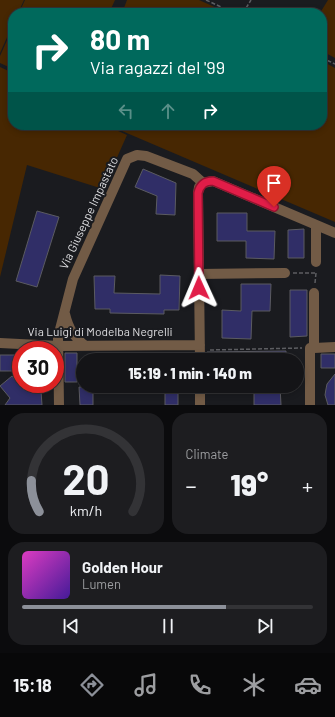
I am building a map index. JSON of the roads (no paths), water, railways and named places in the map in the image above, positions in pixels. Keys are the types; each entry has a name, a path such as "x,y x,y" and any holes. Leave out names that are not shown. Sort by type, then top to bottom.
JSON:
{"street":[{"name":"Via Giuseppe Impastato","path":"58,341 58,337 73,279 127,159 137,155 146,156 193,174 203,183"},
{"path":"200,352 198,193 199,187 203,183 213,181 335,233"},
{"path":"316,225 316,262"},
{"path":"199,274 285,272"},
{"path":"310,405 314,293"},
{"path":"64,312 70,331 85,346"},
{"name":"Via Luigi di Modelba Negrelli","path":"0,343 12,344"},
{"name":"Via Luigi di Modelba Negrelli","path":"64,346 200,352"},
{"path":"312,348 335,347"},
{"name":"Via Giuseppe Impastato","path":"59,393 59,405"},
{"path":"200,393 200,405"}]}
